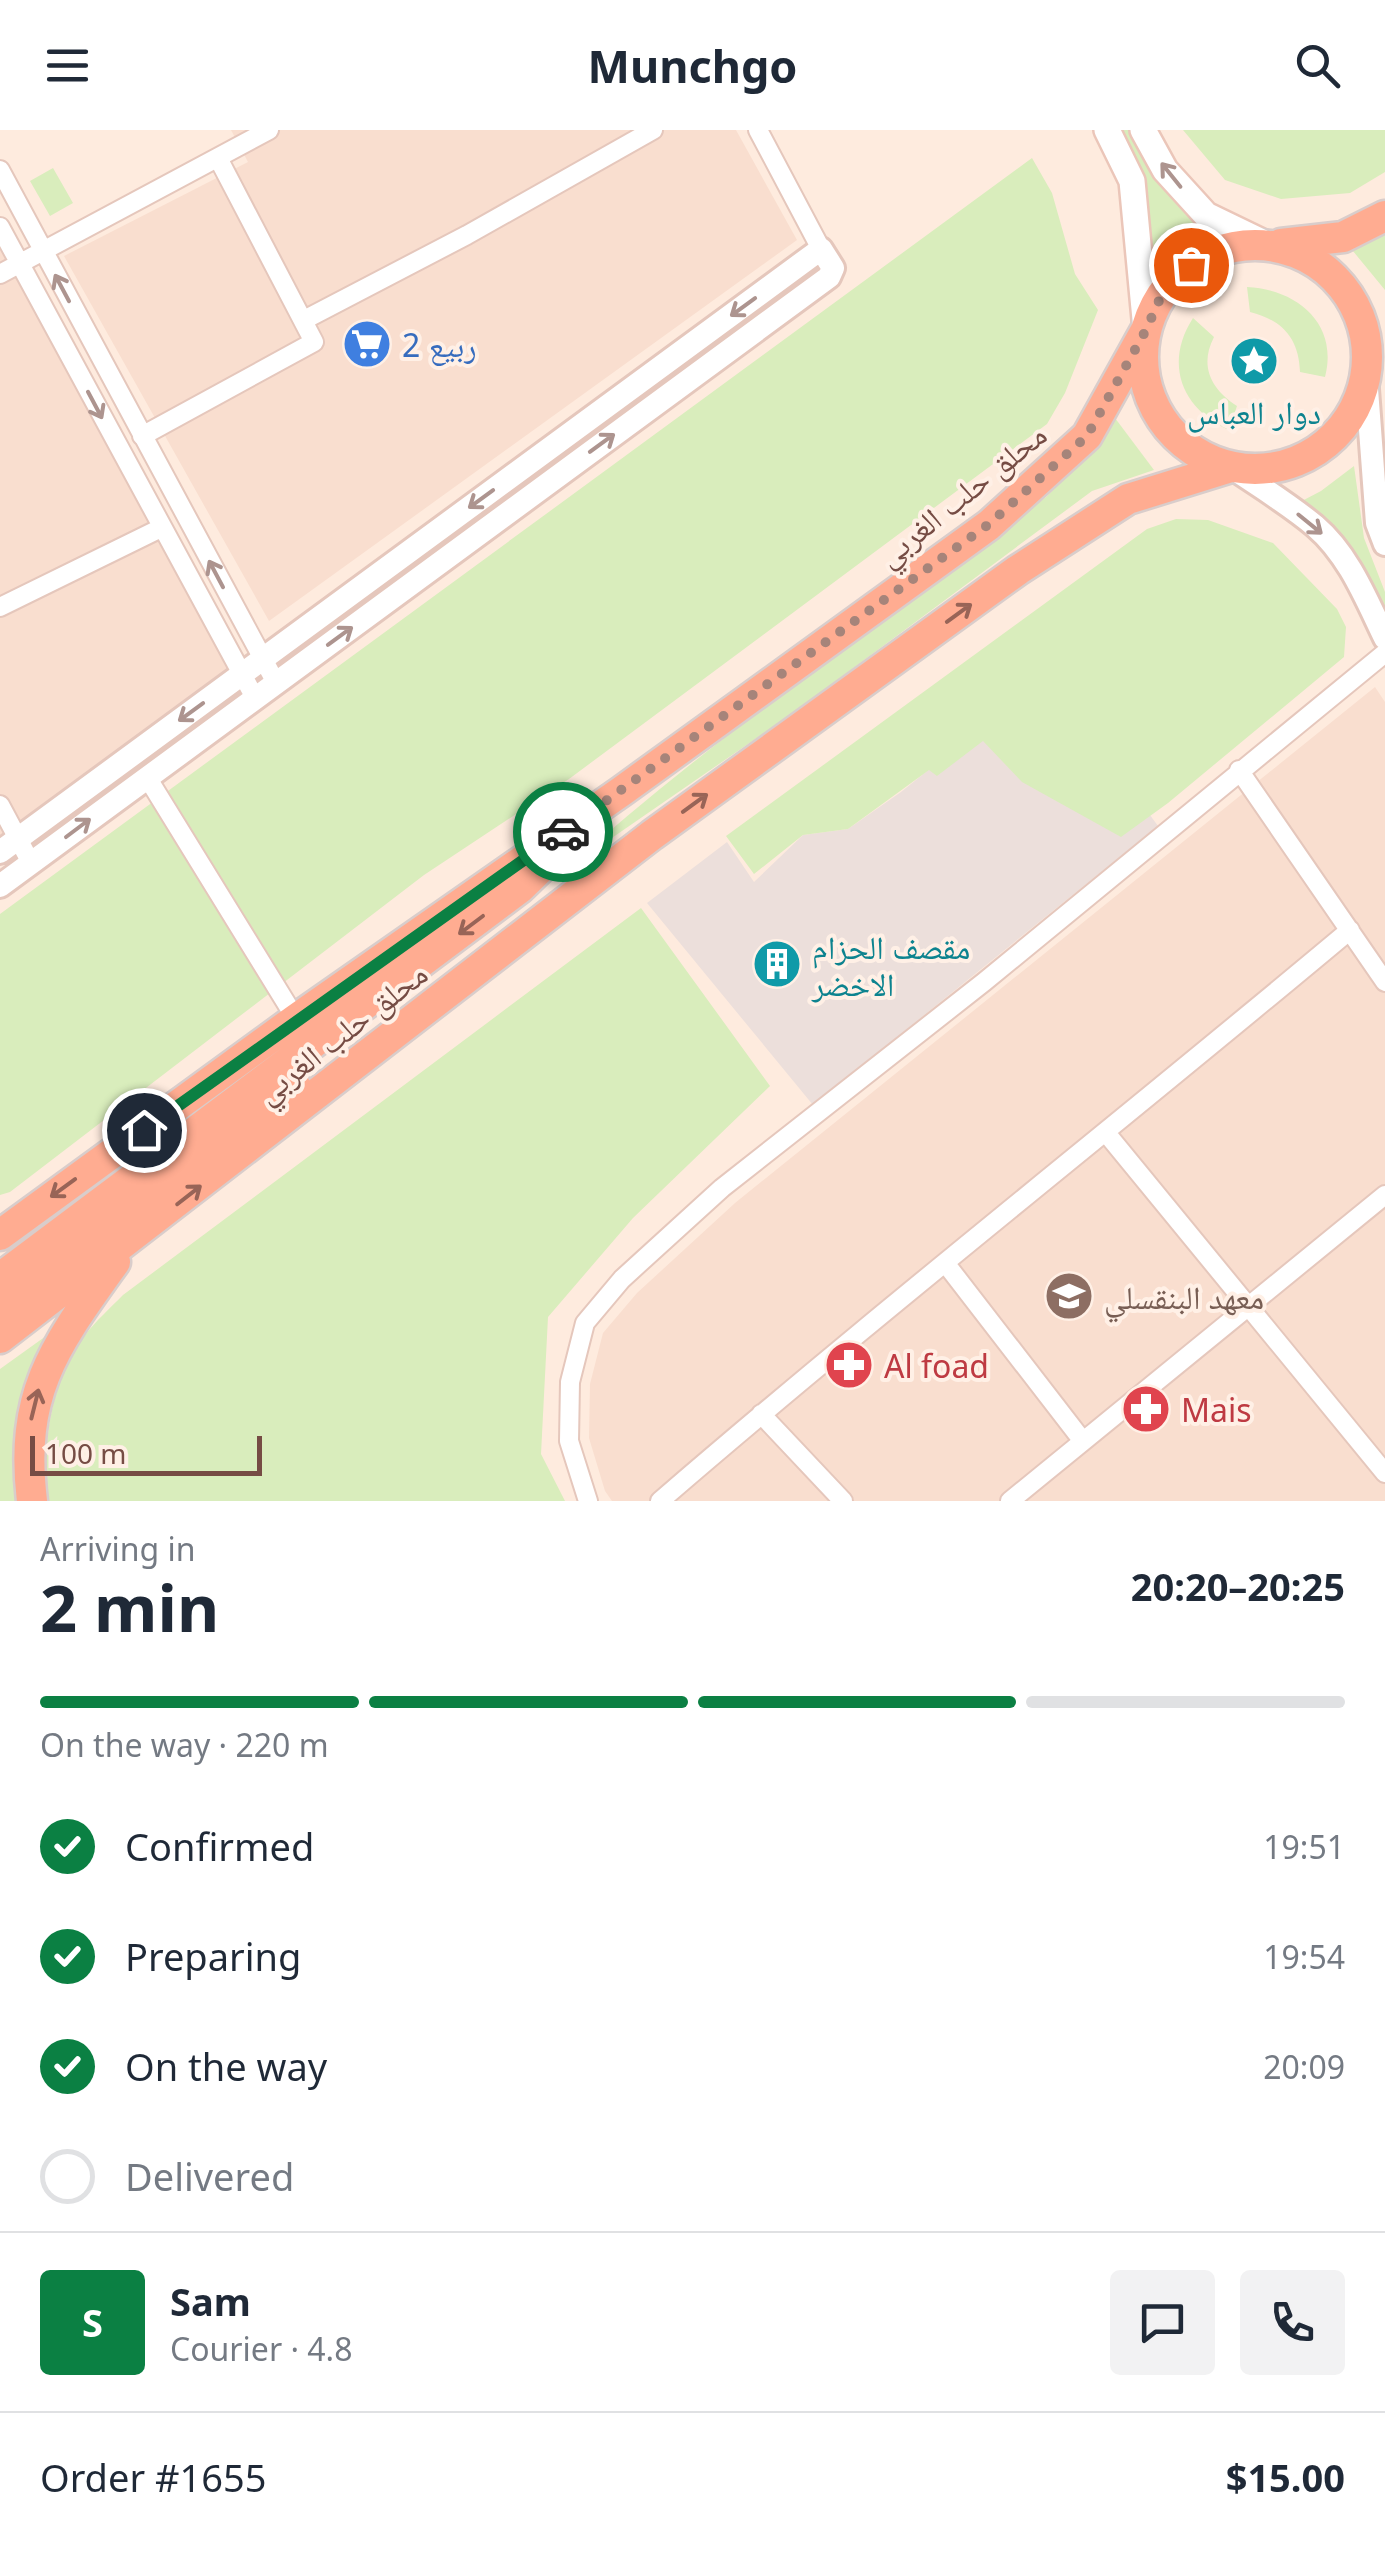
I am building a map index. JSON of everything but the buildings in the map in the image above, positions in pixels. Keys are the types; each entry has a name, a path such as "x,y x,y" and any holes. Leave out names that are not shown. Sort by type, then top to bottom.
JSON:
{"highway":[{"path":"1385,216 1343,237 1228,248 1191,265 1162,294 1146,330 1144,375 1160,417 1191,449 1232,467 1276,468 1318,450 1350,418 1366,376 1385,349"},
{"path":"1268,246 1307,257 1324,268 1351,298 1365,336 1366,376"},
{"name":"محلق حلب الغربي","path":"7,1226 622,791 989,524 1087,436 1146,330"},
{"name":"محلق حلب الغربي","path":"0,1338 652,835 1018,570 1128,499 1232,467"},
{"path":"0,1278 520,888 622,791"},
{"path":"0,1304 534,912 652,835"},
{"path":"32,1501 28,1447 31,1420 46,1368 58,1344 131,1240"}],"main road":[{"path":"1107,130 1132,181 1146,330"},
{"path":"1143,130 1165,170 1206,214 1268,246"}],"street":[{"path":"0,274 269,130"},
{"path":"304,320 653,130"},
{"path":"0,886 828,277 834,268 758,130"},
{"path":"142,436 314,342 218,158"},
{"path":"0,170 276,683"},
{"path":"0,226 255,698"},
{"path":"9,846 821,249"},
{"path":"1366,376 1377,523 1385,544"},
{"path":"1232,467 1316,527 1356,577 1385,638"},
{"path":"0,607 160,528"},
{"path":"588,1501 569,1441 570,1382 585,1323 622,1279 722,1188 984,982 1385,653"},
{"path":"1239,770 1385,982"},
{"path":"147,778 296,1019"},
{"path":"0,805 9,846 31,863"},
{"path":"660,1501 1350,930"},
{"path":"1107,1134 1385,1474"},
{"path":"1010,1501 1385,1195"},
{"path":"946,1264 1082,1440"},
{"path":"761,1414 843,1501"}],"shaded area":[{"path":"231,130 736,130 797,240 269,621 64,256 248,162"},
{"path":"0,242 239,676 0,845"},
{"path":"1019,635 1158,826 813,1105 647,903 727,842 754,882 803,835 848,829 901,792 983,726"},
{"path":"1375,687 1385,702 1385,1501 612,1501 605,1491 589,1438 590,1384 603,1333 637,1293 735,1203"}],"green space":[{"path":"1121,130 1131,130 1203,221 1150,253 1142,187"},
{"path":"1183,130 1385,130 1385,172 1350,193 1281,199 1225,180"},
{"path":"1032,158 1052,193 1075,274 1098,310 1065,393 1047,424 569,779 424,875 10,1192 0,1195 0,914"},
{"path":"53,168 73,203 50,216 30,181"},
{"path":"1385,234 1385,290 1348,245"},
{"path":"1247,287 1282,294 1310,312 1326,340 1325,377 1300,372 1296,349 1287,332 1250,312"},
{"path":"1193,318 1214,337 1208,367 1214,384 1237,406 1229,430 1199,410 1182,383 1180,352"},
{"path":"1112,414 1154,470 1092,491 790,715 564,871 740,726 1046,497 1074,469"},
{"path":"1354,466 1364,538 1385,592 1385,611 1349,551 1300,502"},
{"path":"1176,519 1208,520 1273,543 1337,609 1346,627 1344,657 1168,803 1121,837 1022,782 983,741 937,776 929,770 848,829 803,835 754,874 726,836 1147,529"},
{"path":"641,908 770,1086 633,1218 548,1317 541,1454 565,1501 45,1501 51,1414 63,1373 85,1335 123,1295"},
{"path":"46,1336 25,1397 17,1436 20,1501 0,1501 0,1369"}],"way so far":[{"path":"563,832 989,524 1087,436 1162,294 1191,265"}],"place":[{"name":"ربيع 2","path":"367,344"},
{"name":"دوار العباس","path":"1254,361"},
{"name":"مقصف الحزام الاخضر","path":"777,964"},
{"name":"معهد البنقسلي","path":"1069,1296"},
{"name":"Al foad","path":"849,1365"},
{"name":"Mais","path":"1146,1409"}],"route":[{"path":"144,1130 563,832"}]}
